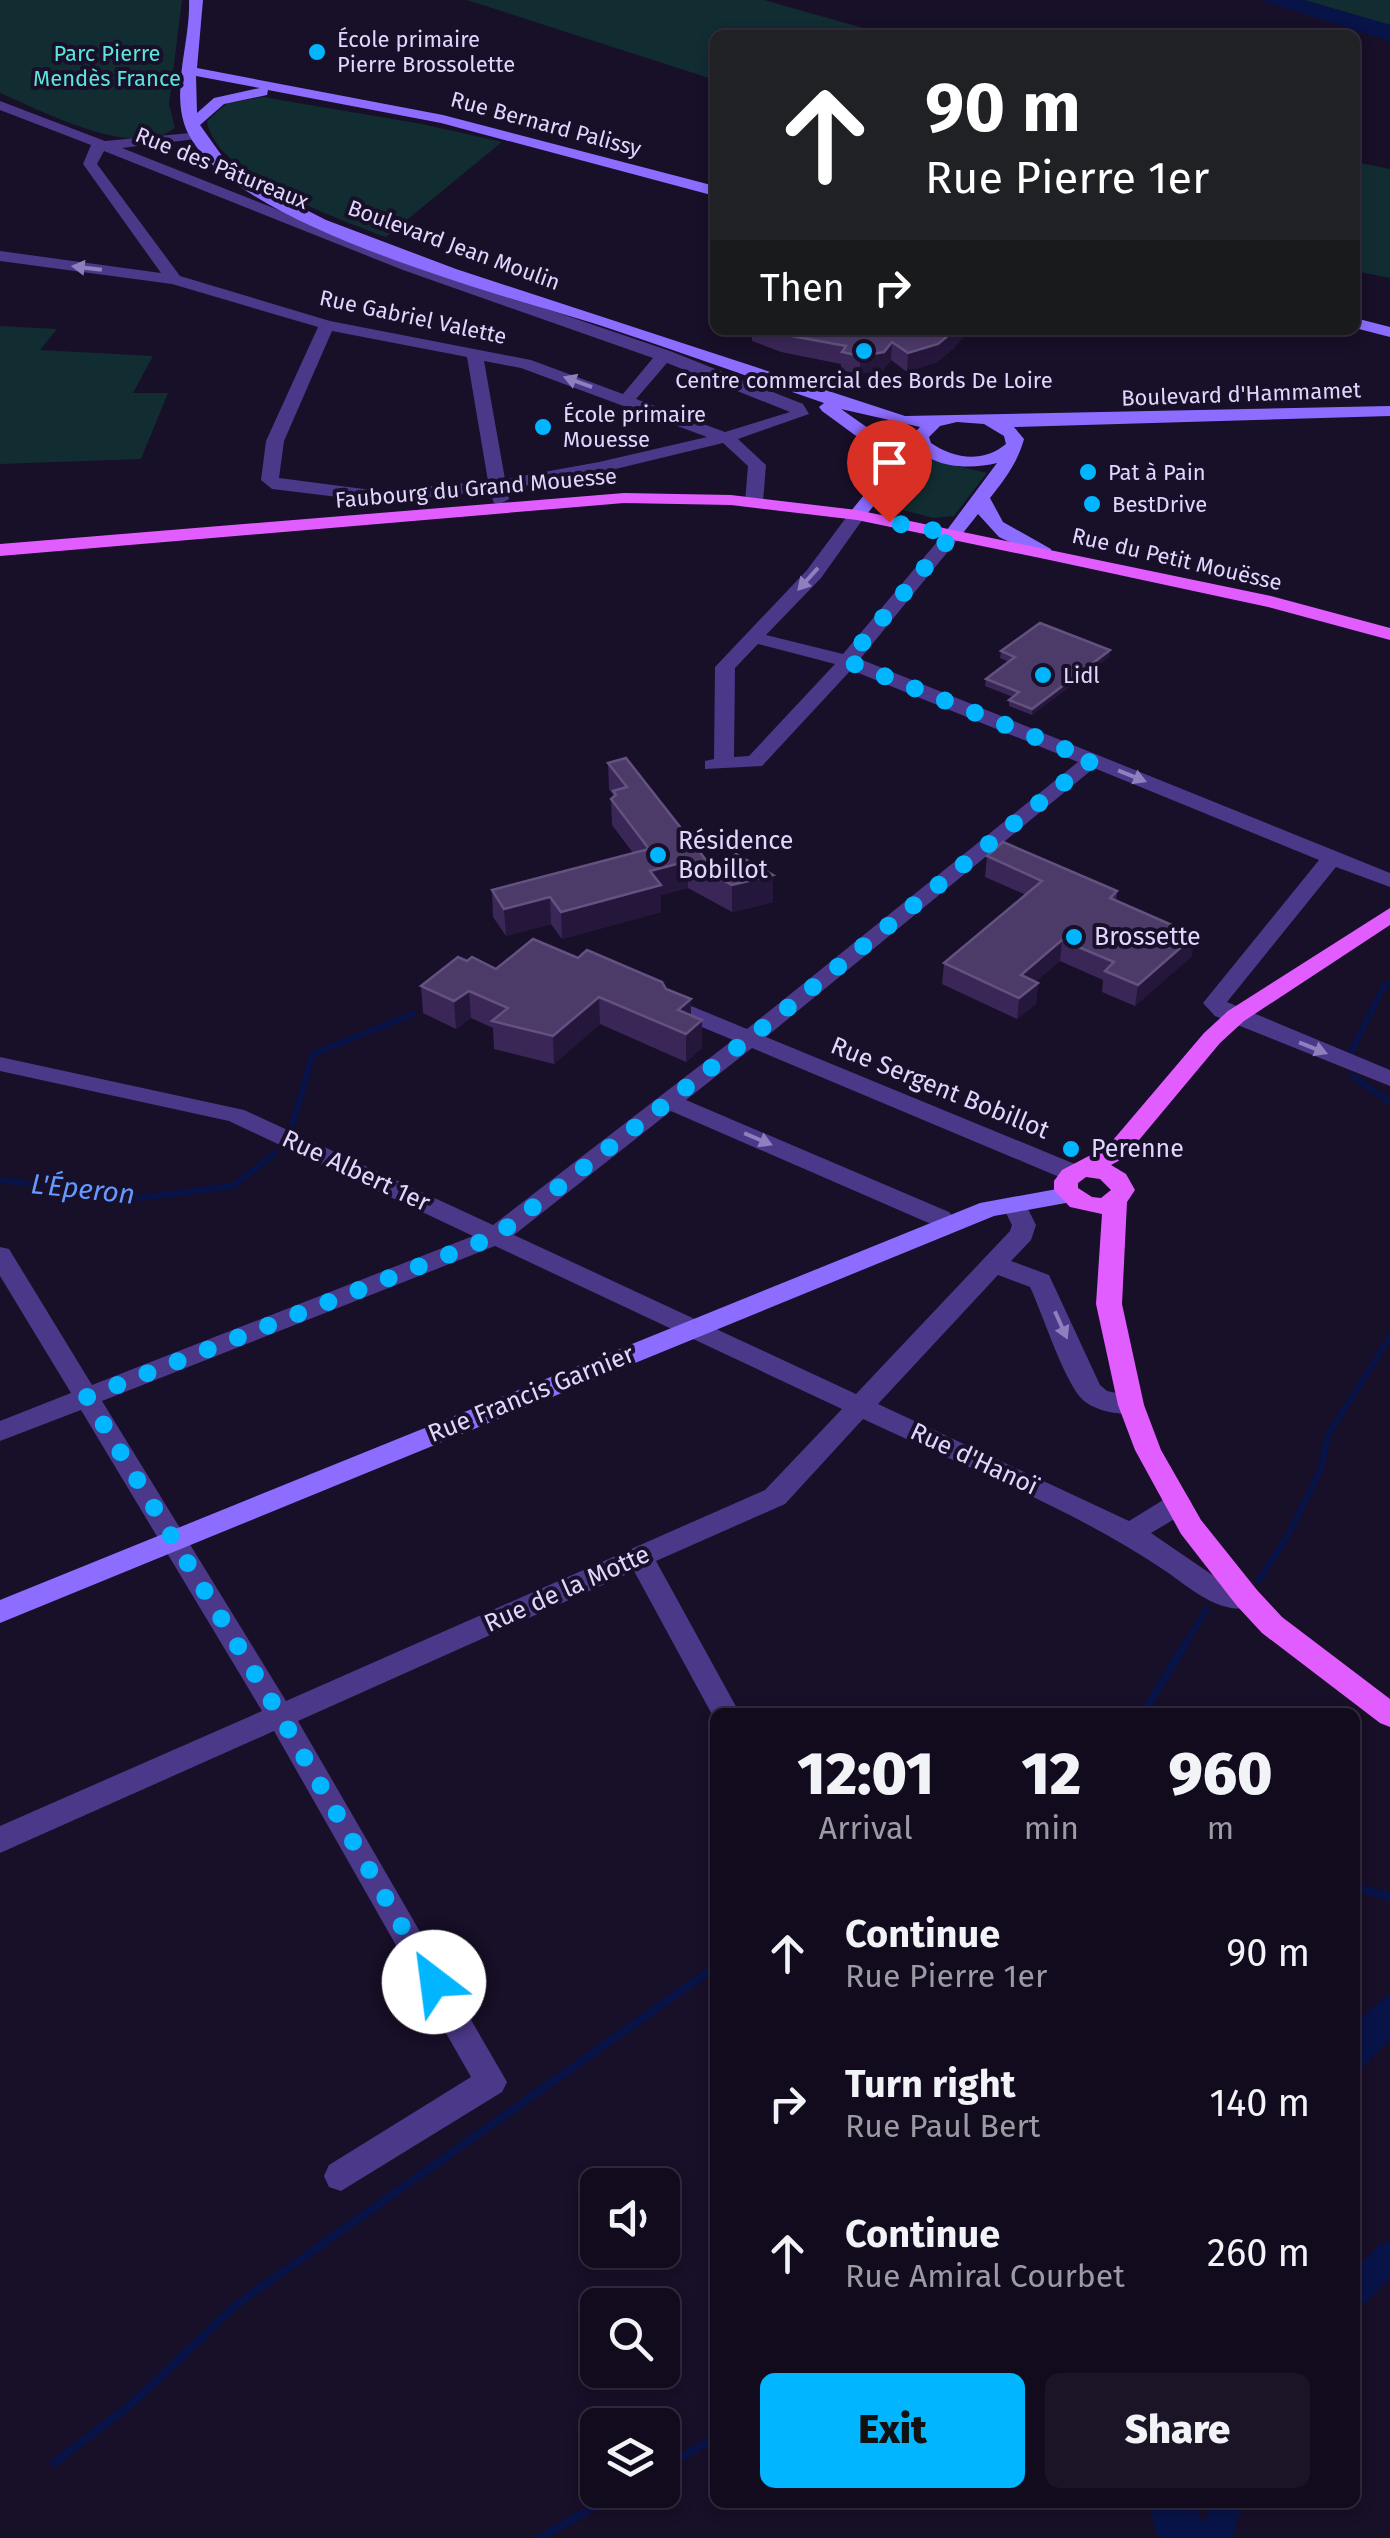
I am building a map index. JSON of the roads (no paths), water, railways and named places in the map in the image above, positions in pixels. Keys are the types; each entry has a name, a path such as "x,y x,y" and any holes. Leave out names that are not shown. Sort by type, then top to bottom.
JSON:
{"main road":[{"path":"194,129 187,98 196,0"},
{"name":"Rue Bernard Palissy","path":"190,74 262,92 306,96"},
{"name":"Rue Bernard Palissy","path":"190,74 443,118 710,190"},
{"name":"Rue Bernard Palissy","path":"194,129 219,101 262,92"},
{"name":"Boulevard Jean Moulin","path":"194,129 205,150 233,175 310,218 454,272 848,405"},
{"path":"1360,325 1390,332"},
{"path":"803,390 869,437 895,467"},
{"name":"Boulevard d'Hammamet","path":"848,405 904,421 934,422 957,417 995,422 1093,421 1390,411"},
{"name":"Boulevard d'Hammamet","path":"848,405 920,437 930,452 970,462 998,457 1038,429 1093,421"},
{"path":"856,515 934,422"},
{"path":"953,534 981,500 1014,443 1005,427 995,422"},
{"name":"Faubourg du Grand Mouesse","path":"0,550 624,498 754,502 856,515 953,534"},
{"path":"981,500 983,512 994,526 1045,552"},
{"name":"Rue du Petit Mouësse","path":"953,534 1270,602 1390,634"},
{"path":"1077,1185 1116,1152 1212,1038 1236,1016 1390,915"},
{"path":"1163,1100 1118,1192 1110,1304 1131,1405 1148,1450 1191,1527 1247,1598 1272,1625 1390,1715"},
{"path":"1077,1185 1110,1173 1118,1192"},
{"path":"1077,1185 1100,1206 1118,1192"},
{"path":"1077,1185 1112,1262"},
{"name":"Rue Francis Garnier","path":"0,1612 948,1225 1077,1185"}],"street":[{"path":"0,104 104,146"},
{"path":"174,279 90,164 94,149 194,129"},
{"name":"Rue des Pâtureaux","path":"104,146 409,267 664,354 796,408 800,414 728,439"},
{"name":"Rue Gabriel Valette","path":"0,256 174,279 328,325 525,364 728,439"},
{"name":"Faubourg du Grand Mouesse","path":"328,325 275,442 270,480 278,485 379,496 613,464 728,439"},
{"path":"474,352 502,508"},
{"path":"627,400 664,354"},
{"path":"728,439 756,465 754,502"},
{"path":"379,496 384,518"},
{"path":"856,515 814,574 725,666 718,765 755,762 847,661 953,534"},
{"path":"752,637 847,661 1390,881"},
{"path":"0,1431 496,1236 748,1040 1092,760"},
{"path":"1332,857 1216,999 1216,1007 1390,1079"},
{"name":"Rue Sergent Bobillot","path":"676,1008 1077,1185"},
{"name":"Rue Albert 1er","path":"0,1064 236,1115 695,1328"},
{"path":"668,1101 940,1218 948,1225"},
{"name":"Rue de la Motte","path":"0,1840 775,1496 1024,1230 1014,1204"},
{"path":"0,1254 281,1717 491,2082 341,2176"},
{"path":"994,1264 1040,1282 1089,1390 1100,1398 1131,1405"},
{"name":"Rue d'Hanoï","path":"695,1328 1130,1533 1221,1595 1247,1598"},
{"path":"1130,1533 1178,1504"},
{"path":"640,1557 723,1708"}],"waterway":[{"path":"1351,1052 1384,986 1390,983"},
{"name":"L'Éperon","path":"291,1129 313,1054 413,1014"},
{"path":"1352,1076 1390,1102"},
{"name":"L'Éperon","path":"0,1180 139,1198 233,1186 275,1153"},
{"path":"1259,1580 1287,1537 1321,1469 1328,1435 1390,1337"},
{"path":"1184,1646 1207,1609"},
{"path":"1146,1708 1186,1643"},
{"path":"1360,1888 1390,1897"},
{"path":"54,2463 134,2402 236,2305 710,1971"},
{"path":"1360,2287 1390,2255"},
{"path":"680,2458 710,2441"},
{"path":"540,2538 592,2508"},
{"path":"1215,2538 1226,2508"}],"place":[{"name":"École primaire Pierre Brossolette","path":"317,52"},
{"name":"Centre commercial des Bords De Loire","path":"864,351"},
{"name":"École primaire Mouesse","path":"543,427"},
{"name":"Pat à Pain","path":"1088,472"},
{"name":"BestDrive","path":"1092,504"},
{"name":"Lidl","path":"1043,675"},
{"name":"Résidence Bobillot","path":"658,855"},
{"name":"Brossette","path":"1074,937"},
{"name":"Perenne","path":"1071,1149"}],"park label":[{"name":"Parc Pierre Mendès France","path":"107,66"}]}
